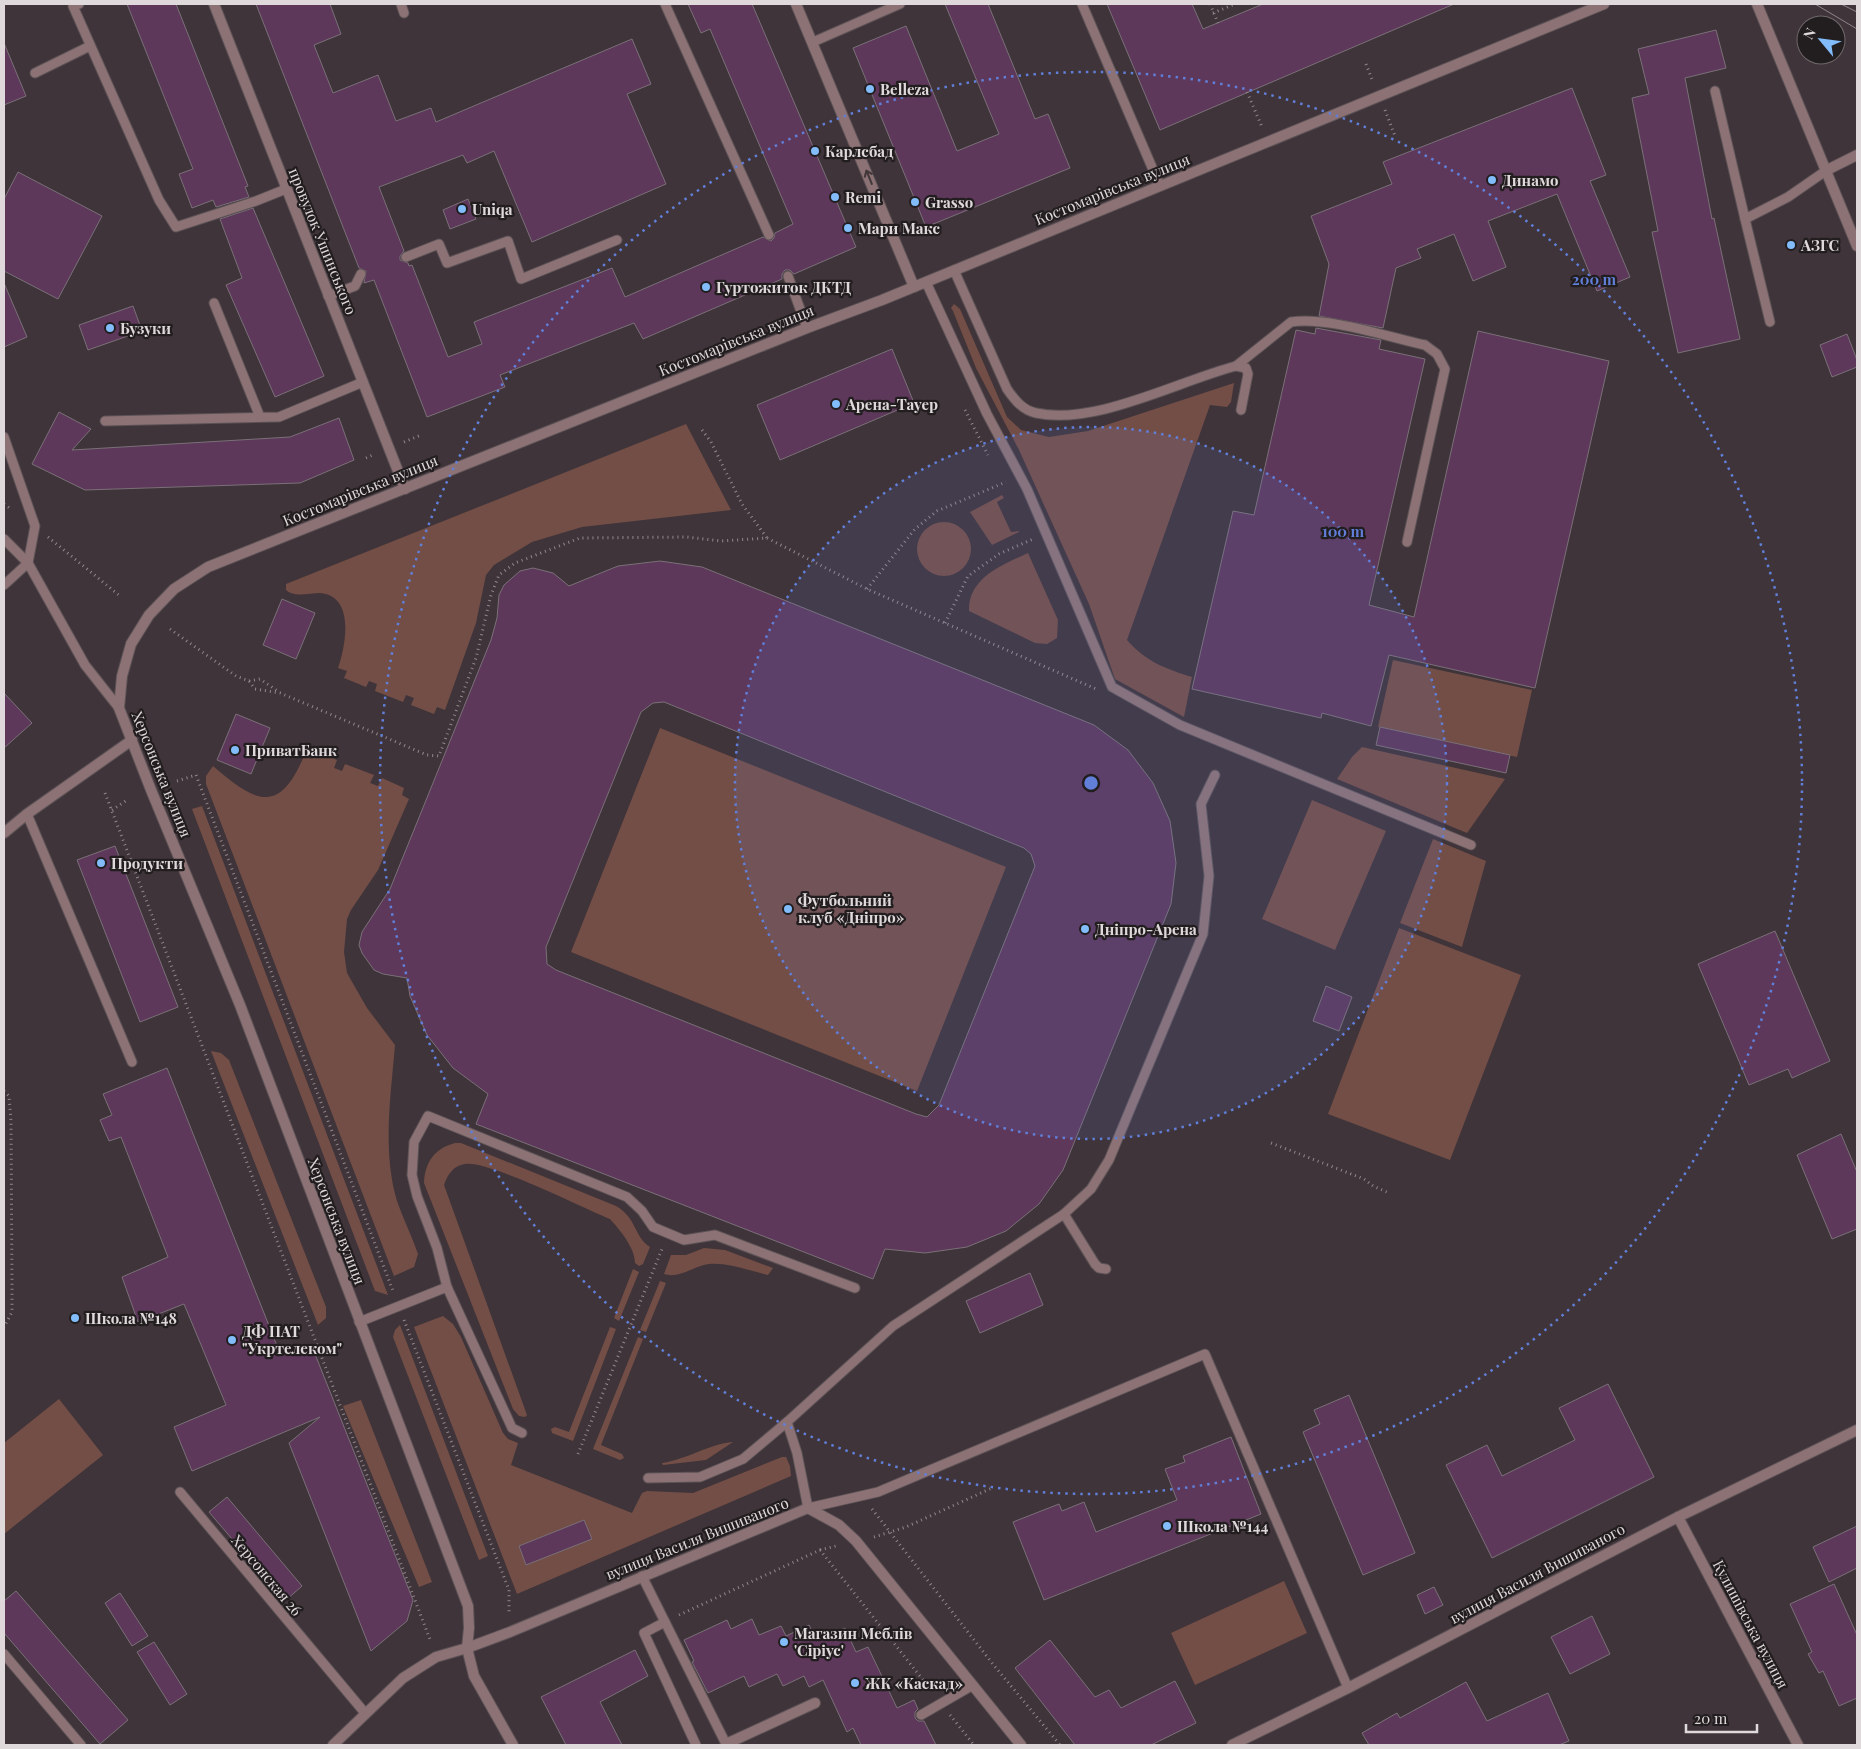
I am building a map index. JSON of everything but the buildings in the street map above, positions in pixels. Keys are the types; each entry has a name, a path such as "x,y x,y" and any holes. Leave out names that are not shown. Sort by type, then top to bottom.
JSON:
{"street":[{"name":"провулок Ушинського","path":"214,4 405,489"},
{"path":"796,4 914,287"},
{"name":"Костомарівська вулиця","path":"119,708 122,676 131,644 148,616 174,589 208,567 914,287 1604,4"},
{"path":"1757,4 1857,246"},
{"path":"1827,170 1857,156"},
{"name":"Херсонська вулиця","path":"119,708 240,1005 468,1606 469,1628 467,1648 474,1676 513,1745"},
{"path":"4,833 27,814 132,740"},
{"name":"вулиця Василя Вишиваного","path":"1232,1745 1348,1688 1678,1516 1857,1430"},
{"name":"вулиця Василя Вишиваного","path":"333,1745 403,1678 436,1657 510,1632 808,1508 839,1525 856,1541 1021,1745"},
{"name":"Кулишівська вулиця","path":"1678,1516 1798,1745"},
{"path":"726,1744 816,1703"}],"lane":[{"path":"79,4 73,6 90,46 159,200 176,227 256,201 286,189"},
{"path":"665,4 769,235"},
{"path":"813,42 900,4"},
{"path":"1082,4 1160,186"},
{"path":"35,73 90,46"},
{"path":"1715,91 1770,322"},
{"path":"1745,219 1788,197 1827,170"},
{"path":"406,257 439,244 447,263 508,241 521,279 617,240"},
{"path":"954,270 1007,389 1017,403 1034,413 1058,416 1108,408 1236,366 1291,322 1331,324 1425,345 1437,354 1445,369 1407,542"},
{"path":"328,296 355,286 361,274"},
{"path":"788,276 808,328"},
{"path":"926,282 987,414 1027,488 1112,688 1180,725 1470,845"},
{"path":"214,303 260,417"},
{"path":"1236,366 1246,368 1248,374 1242,410"},
{"path":"105,421 279,417 363,382"},
{"path":"4,437 35,526 28,564 4,585"},
{"path":"4,540 28,564 85,665 119,708"},
{"path":"4,550 16,552"},
{"path":"648,1478 700,1477 744,1459 893,1326 1064,1214 1091,1189 1108,1160 1204,934 1209,876 1201,804 1215,775"},
{"path":"27,814 132,1062"},
{"path":"522,1433 512,1428 447,1287 437,1248 417,1196 412,1175 414,1142 428,1116 627,1197 642,1211 653,1227 684,1240 715,1235 855,1288"},
{"path":"1064,1214 1095,1264 1106,1269"},
{"path":"360,1322 447,1287"},
{"path":"787,1422 797,1453 808,1508 878,1492 1205,1354 1348,1688"},
{"name":"Херсонская 26","path":"180,1492 365,1713"},
{"path":"642,1576 726,1744"},
{"path":"665,1622 644,1633 696,1745"},
{"path":"4,1654 81,1745"},
{"path":"921,1715 973,1685"}],"path":[{"path":"1210,4 1218,23"},
{"path":"1213,13 1235,4"},
{"path":"1248,92 1268,142"},
{"path":"962,403 982,447 992,461"},
{"path":"702,430 711,442 742,504 767,538 867,589 1099,690 1095,681"},
{"path":"1002,475 1011,490"},
{"path":"867,589 915,529 937,512 1007,482"},
{"path":"4,504 35,526 120,596"},
{"path":"1030,531 1037,548"},
{"path":"170,629 236,676 249,681 260,679 280,693 426,755 439,756 476,658 491,595 499,574 515,563 580,538 688,537 721,542 767,538"},
{"path":"945,623 968,576 999,554 1034,539"},
{"path":"249,681 255,689 280,693"},
{"path":"177,780 196,775 508,1590 510,1632"},
{"path":"105,793 425,1621 436,1657"},
{"path":"112,810 127,800"},
{"path":"4,1091 8,1096 12,1121 12,1312 4,1328"},
{"path":"1271,1143 1364,1179 1373,1186 1389,1193"},
{"path":"578,1454 661,1250"},
{"path":"890,1533 992,1488"},
{"path":"861,1495 1060,1745"},
{"path":"696,1606 820,1550 974,1745"}],"shaded area":[{"path":"954,304 960,309 1007,417 1021,430 1049,437 1088,431 1234,383 1231,402 1227,407 1210,405 1127,640 1141,654 1156,663 1192,677 1184,717 1115,679 1089,604 1019,450 976,368 951,308"},
{"path":"686,424 731,510 582,527 532,542 494,565 486,575 476,623 445,710 437,707 434,714 411,705 414,698 406,695 403,702 375,691 377,684 369,681 366,687 344,678 347,671 338,668 345,635 343,612 339,603 331,596 320,593 294,594 286,590 286,584"},
{"path":"1002,495 1004,498 997,502 1011,532 1019,532 992,545 970,512"},
{"path":"944,522 954,524 963,530 969,539 971,549 969,559 963,568 954,574 944,576 934,574 925,568 919,559 917,549 919,539 925,530 934,524"},
{"path":"1028,553 1058,620 1057,638 1047,644 1035,643 969,611 970,600 980,581 1008,562"},
{"path":"1393,660 1532,690 1517,757 1378,727"},
{"name":"Футбольний клуб «Дніпро»","path":"660,728 1006,867 917,1091 571,952"},
{"path":"1362,747 1505,779 1467,833 1337,779 1352,757"},
{"path":"315,751 337,760 334,768 342,771 345,764 374,775 370,783 378,786 382,778 404,788 402,795 409,799 378,870 347,919 344,952 347,973 367,1008 395,1045 389,1123 392,1182 397,1201 418,1254 414,1267 394,1276 206,784 206,776 213,766 240,788 264,797 274,795 284,788 294,776 304,756 311,759"},
{"path":"1312,800 1386,831 1335,950 1262,919"},
{"path":"202,806 388,1295 375,1291 192,809"},
{"path":"1433,839 1486,861 1462,947 1400,923"},
{"path":"1399,928 1521,975 1450,1160 1328,1114"},
{"path":"211,1051 221,1053 229,1060 326,1307 326,1318 318,1325"},
{"path":"455,1143 461,1143 616,1206 628,1216 641,1238 650,1247 643,1264 639,1266 635,1263 632,1251 626,1240 610,1219 494,1169 465,1164 457,1167 449,1174 444,1185 527,1415 525,1417 519,1416 513,1409 424,1183 426,1169 432,1157 441,1149"},
{"path":"704,1248 725,1250 773,1268 768,1275 731,1266 709,1264 681,1274 664,1274 671,1255 686,1255"},
{"path":"633,1269 639,1272 619,1321 614,1318"},
{"path":"660,1281 666,1283 646,1332 640,1330"},
{"path":"443,1316 453,1324 461,1337 503,1433 508,1439 518,1443 511,1465 632,1513 642,1493 647,1491 693,1493 782,1457 786,1457 790,1466 791,1476 517,1594 414,1327"},
{"path":"400,1325 488,1556 479,1560 393,1337 395,1330"},
{"path":"610,1327 616,1329 573,1441 552,1433 551,1429 555,1427 569,1432"},
{"path":"638,1337 643,1339 601,1445 622,1454 624,1458 620,1460 593,1449"},
{"path":"59,1399 103,1455 4,1534 4,1443"},
{"path":"361,1400 432,1582 419,1587 343,1406"},
{"path":"733,1442 706,1460 663,1465 662,1463 724,1443"},
{"path":"1284,1581 1307,1633 1195,1685 1171,1633"}],"tram line":[{"path":"1815,4 1857,29"},
{"path":"1841,4 1857,12"}],"place":[{"name":"Belleza","path":"870,89"},
{"name":"Карлсбад","path":"815,151"},
{"name":"Динамо","path":"1492,180"},
{"name":"Remi","path":"835,197"},
{"name":"Grasso","path":"915,202"},
{"name":"Uniqa","path":"462,209"},
{"name":"Мари Макс","path":"848,228"},
{"name":"АЗГС","path":"1791,245"},
{"name":"Гуртожиток ДКТД","path":"706,287"},
{"name":"Бузуки","path":"110,328"},
{"name":"Арена-Тауер","path":"836,404"},
{"name":"ПриватБанк","path":"235,750"},
{"name":"Продукти","path":"101,863"},
{"name":"Футбольний клуб «Дніпро»","path":"788,909"},
{"name":"Дніпро-Арена","path":"1085,929"},
{"name":"Школа №148","path":"75,1318"},
{"name":"ДФ ПАТ \"Укртелеком\"","path":"232,1340"},
{"name":"Школа №144","path":"1167,1526"},
{"name":"Магазин Меблів 'Сіріус'","path":"784,1642"},
{"name":"ЖК «Каскад»","path":"855,1683"}]}
